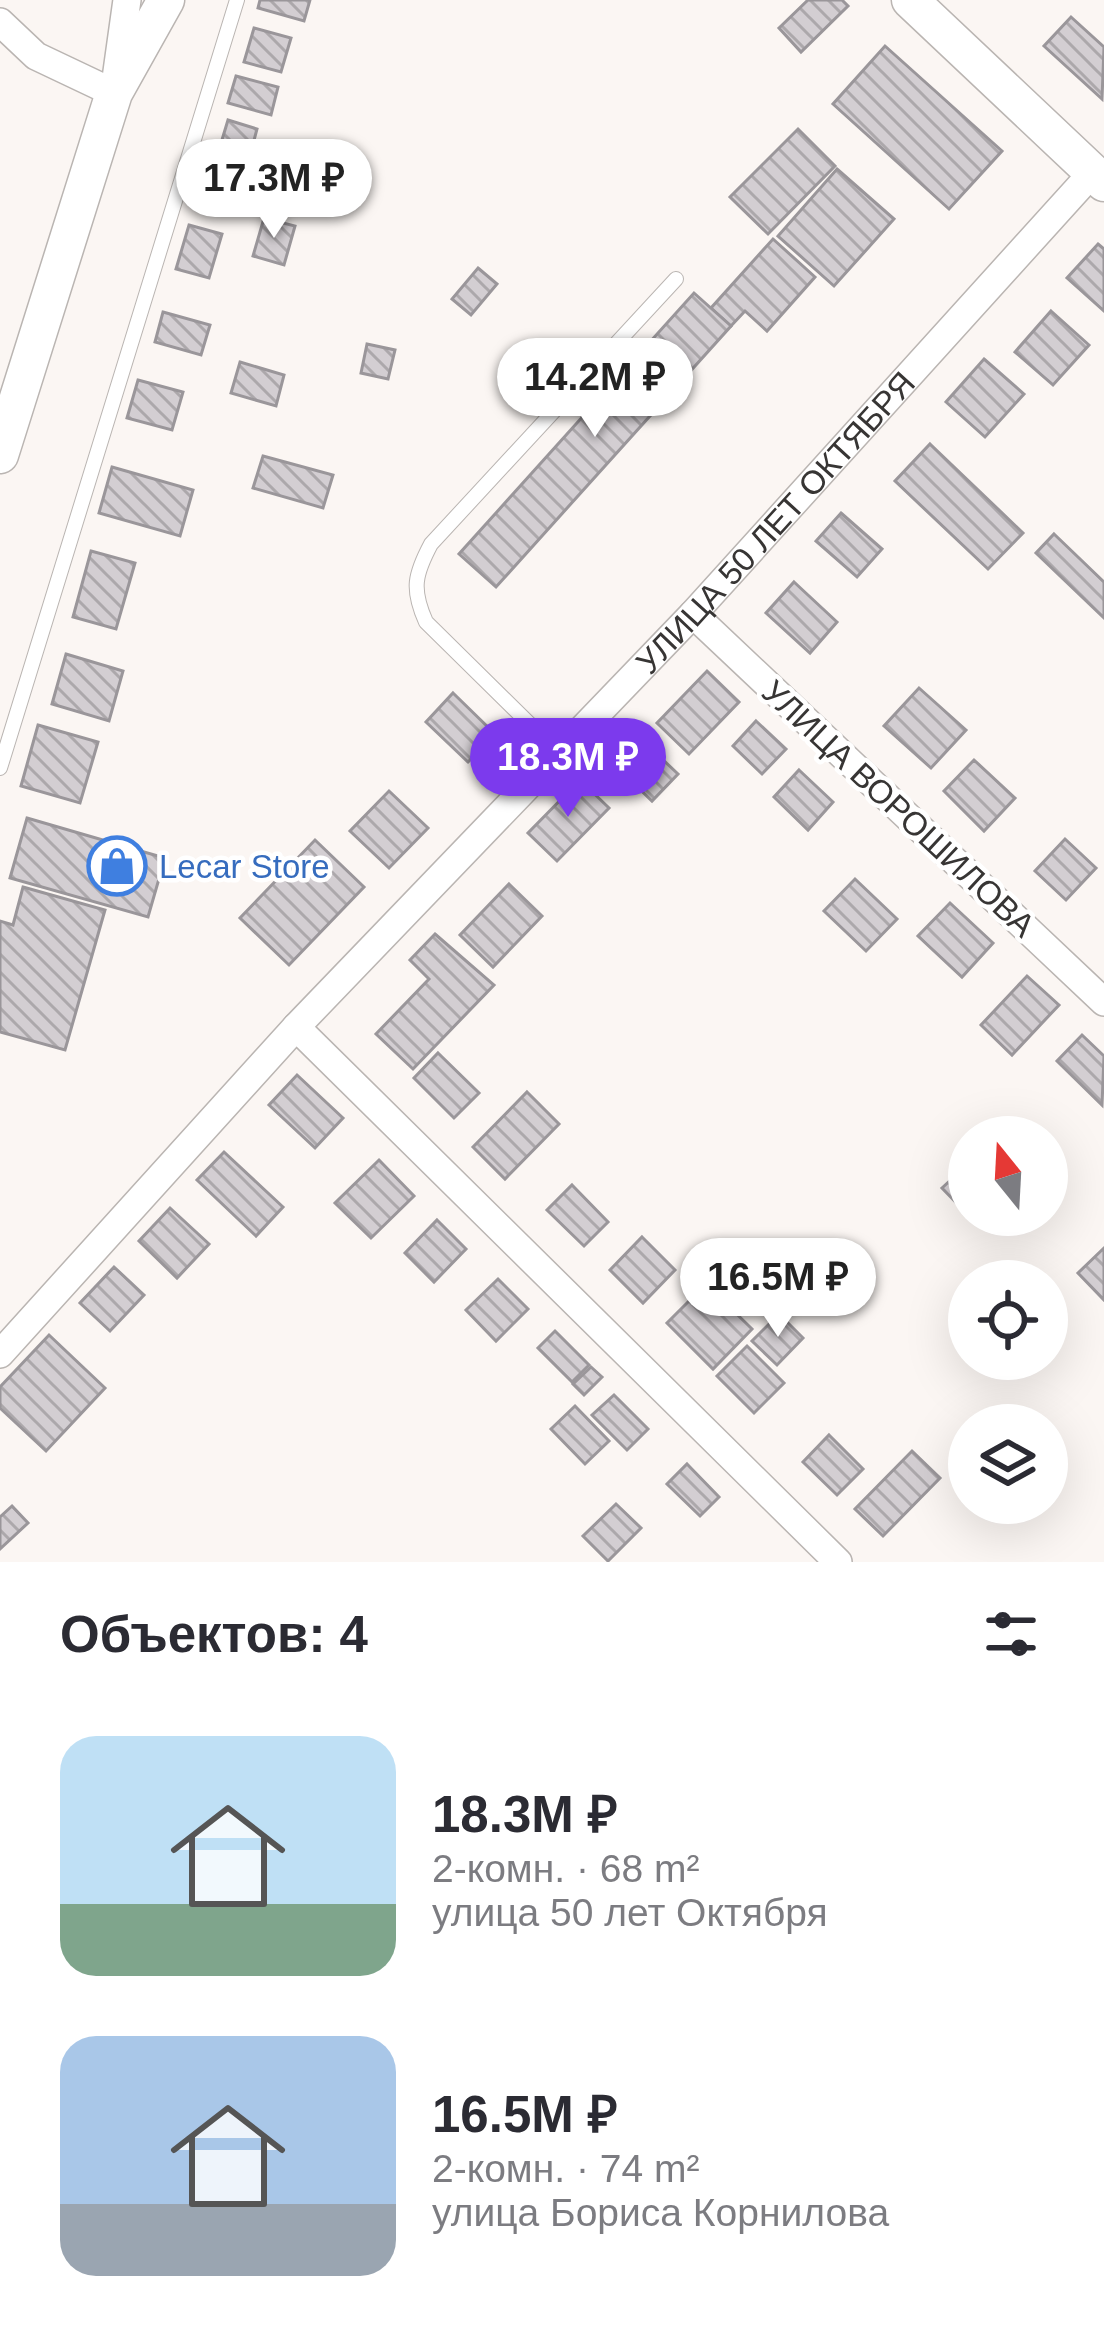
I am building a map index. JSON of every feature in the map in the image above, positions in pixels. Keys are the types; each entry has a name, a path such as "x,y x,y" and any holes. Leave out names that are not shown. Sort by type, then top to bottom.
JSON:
{"main road":[{"path":"0,455 114,93 166,0"},
{"path":"910,0 1100,172"}],"street":[{"path":"0,22 36,56 114,93 127,0"},
{"name":"УЛИЦА 50 ЛЕТ ОКТЯБРЯ","path":"0,1354 296,1028 693,614 1100,172"},
{"name":"УЛИЦА ВОРОШИЛОВА","path":"693,614 1104,1002"},
{"path":"296,1028 838,1562"}],"lane":[{"path":"0,768 236,0"},
{"path":"560,753 426,622 416,601 413,577 431,544 676,279"}],"building":[{"path":"260,0 310,0 304,21 258,8"},
{"path":"808,0 842,0 848,6 801,52 779,28"},
{"path":"1071,17 1104,47 1102,99 1044,46"},
{"path":"254,28 291,38 281,72 244,62"},
{"path":"885,46 1002,151 949,209 833,104"},
{"path":"236,76 278,87 271,115 228,103"},
{"path":"228,120 257,129 243,182 212,173"},
{"path":"798,129 835,166 768,234 730,197"},
{"path":"837,169 894,219 834,286 778,236"},
{"path":"264,218 295,226 284,265 253,256"},
{"path":"189,225 222,234 209,278 176,269"},
{"path":"773,239 815,277 767,331 745,311 731,326 711,308"},
{"path":"1098,244 1104,249 1104,311 1067,278"},
{"path":"478,268 497,284 471,315 452,299"},
{"path":"694,293 731,326 496,587 459,554"},
{"path":"1051,311 1089,345 1053,385 1015,352"},
{"path":"163,312 210,325 201,355 155,342"},
{"path":"367,344 395,350 388,379 361,373"},
{"path":"984,359 1024,394 985,437 946,402"},
{"path":"240,362 284,375 276,406 231,393"},
{"path":"138,380 183,392 172,430 127,418"},
{"path":"930,444 1023,533 988,569 895,481"},
{"path":"263,456 333,475 323,508 253,488"},
{"path":"112,467 193,490 180,536 99,513"},
{"path":"841,513 882,549 857,577 816,541"},
{"path":"1054,534 1104,582 1104,618 1036,553"},
{"path":"91,551 135,563 116,629 73,617"},
{"path":"794,582 837,622 810,653 766,613"},
{"path":"66,654 123,671 109,721 52,704"},
{"path":"707,671 739,702 689,754 657,723"},
{"path":"919,688 966,730 931,768 884,726"},
{"path":"453,693 495,734 468,762 426,722"},
{"path":"756,721 786,749 762,774 733,746"},
{"path":"38,725 98,742 80,803 21,786"},
{"path":"641,739 678,774 652,801 616,766"},
{"path":"974,760 1015,798 984,831 944,791"},
{"path":"799,770 833,802 808,830 774,797"},
{"path":"580,780 609,808 557,861 528,833"},
{"path":"389,791 428,828 389,868 350,831"},
{"path":"27,818 165,858 148,917 10,878"},
{"path":"1065,839 1096,868 1066,900 1035,871"},
{"path":"315,840 364,887 289,965 240,918"},
{"path":"855,879 897,919 866,951 824,911"},
{"path":"509,884 542,916 493,967 460,935"},
{"path":"23,887 105,910 65,1050 0,1032 0,921 13,925"},
{"path":"950,903 993,943 962,977 918,936"},
{"path":"435,934 494,985 413,1069 376,1034 429,979 410,960"},
{"path":"1027,976 1059,1005 1012,1055 981,1025"},
{"path":"1082,1035 1104,1056 1102,1105 1057,1061"},
{"path":"438,1053 479,1093 454,1118 414,1078"},
{"path":"297,1075 343,1118 315,1148 269,1105"},
{"path":"527,1092 559,1124 505,1179 473,1147"},
{"path":"224,1152 283,1207 256,1236 197,1180"},
{"path":"379,1160 414,1196 371,1238 335,1203"},
{"path":"572,1185 608,1222 584,1246 547,1210"},
{"path":"170,1208 209,1244 177,1278 139,1241"},
{"path":"437,1220 466,1249 434,1282 405,1253"},
{"path":"642,1237 675,1270 643,1303 610,1270"},
{"path":"1104,1248 1104,1300 1078,1273"},
{"path":"114,1267 144,1295 110,1331 80,1303"},
{"path":"498,1279 528,1309 496,1341 466,1310"},
{"path":"706,1284 752,1329 713,1369 667,1323"},
{"path":"779,1314 803,1338 777,1365 752,1341"},
{"path":"555,1331 589,1365 572,1382 538,1348"},
{"path":"49,1335 105,1388 46,1451 0,1408 0,1387"},
{"path":"747,1346 784,1383 754,1413 717,1376"},
{"path":"591,1367 602,1377 584,1395 573,1384"},
{"path":"614,1395 648,1429 627,1450 592,1415"},
{"path":"575,1406 609,1441 585,1464 551,1429"},
{"path":"829,1435 863,1469 837,1495 803,1462"},
{"path":"912,1451 940,1478 883,1536 855,1509"},
{"path":"687,1464 719,1497 700,1516 667,1484"},
{"path":"616,1504 641,1528 608,1561 583,1536"},
{"path":"12,1506 28,1523 0,1549 0,1517"}],"place":[{"name":"Lecar Store","path":"117,866"}]}
